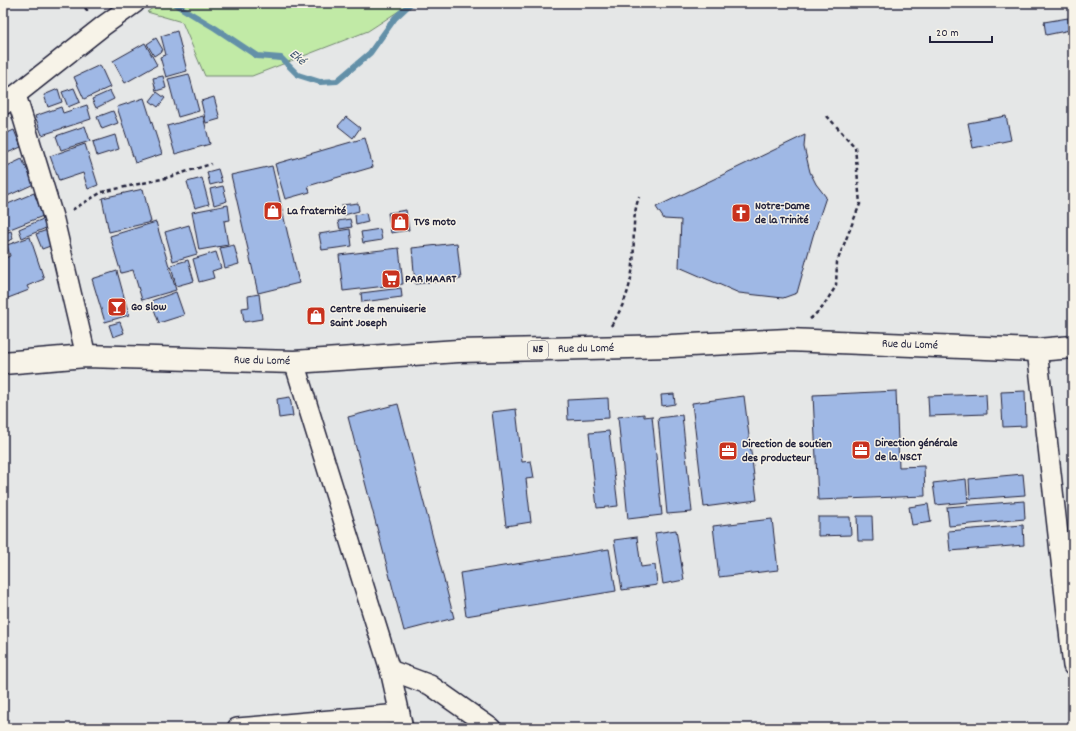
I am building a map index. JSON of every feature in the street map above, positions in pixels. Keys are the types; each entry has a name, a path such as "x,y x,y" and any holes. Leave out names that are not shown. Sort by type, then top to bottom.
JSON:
{"main road":[{"name":"Rue du Lomé","path":"3,363 86,356 294,362 458,351 597,349 788,340 1038,350 1073,347"}],"street":[{"path":"86,356 54,220 10,100 103,26 135,3"},
{"path":"1038,350 1073,666"},
{"path":"237,728 401,721 390,670 294,362"},
{"path":"390,670 430,685 490,728"}],"path":[{"path":"788,340 822,308 836,286 837,262 860,204 855,147 827,116"},
{"path":"54,220 102,192 166,178 211,164"},
{"path":"597,349 623,306 629,287 633,265 636,207 639,197"}],"green space":[{"path":"160,3 411,3 368,31 252,76 205,76 182,22 147,12"}],"building":[{"path":"1068,18 1070,30 1046,35 1044,22"},
{"path":"177,31 187,71 166,77 160,57 166,55 161,36"},
{"path":"156,38 163,50 154,56 147,44"},
{"path":"145,43 157,65 125,83 113,61"},
{"path":"100,65 110,87 84,99 74,77"},
{"path":"189,74 199,111 178,117 168,79"},
{"path":"163,76 166,88 156,91 153,78"},
{"path":"74,88 80,102 68,107 62,92"},
{"path":"58,89 62,102 48,107 44,95"},
{"path":"110,91 114,99 96,108 92,99"},
{"path":"157,92 165,98 158,107 150,101"},
{"path":"214,97 220,119 206,123 201,101"},
{"path":"1070,97 1073,97 1073,112"},
{"path":"144,98 162,154 135,163 117,107"},
{"path":"87,105 91,119 42,135 35,116 61,107 63,113"},
{"path":"113,111 118,123 102,129 97,117"},
{"path":"203,116 210,144 175,154 167,126"},
{"path":"1006,116 1011,140 973,148 968,123"},
{"path":"346,117 360,128 353,138 338,126"},
{"path":"85,126 90,141 61,150 56,136"},
{"path":"14,130 21,147 5,154 3,151 3,135"},
{"path":"115,135 119,149 97,156 93,142"},
{"name":"Notre-Dame de la Trinité","path":"805,135 804,147 810,172 816,184 826,197 797,293 783,298 739,293 679,267 681,220 664,219 656,207"},
{"path":"365,138 373,167 308,186 310,192 285,199 275,164"},
{"path":"85,144 98,185 88,189 83,173 59,181 50,156"},
{"path":"22,159 34,184 3,198 3,168"},
{"path":"272,166 299,283 258,293 231,175"},
{"path":"218,169 222,182 210,185 207,172"},
{"path":"202,178 209,204 195,208 187,182"},
{"path":"223,186 227,201 214,205 210,189"},
{"path":"143,189 151,222 109,232 102,198"},
{"path":"34,193 43,216 5,231 3,226 3,206"},
{"path":"358,203 359,211 344,215 342,205"},
{"path":"228,205 230,220 224,221 228,245 199,250 192,212"},
{"path":"406,210 409,230 391,233 388,213"},
{"path":"366,213 368,222 356,225 355,215"},
{"path":"43,219 46,228 22,238 19,229"},
{"path":"350,219 352,227 340,229 338,221"},
{"path":"156,222 176,290 142,300 133,270 121,273 110,236"},
{"path":"189,225 197,254 173,261 165,232"},
{"path":"3,229 5,233 11,231 13,239 3,243"},
{"path":"350,229 352,246 322,250 319,234"},
{"path":"380,229 382,240 363,243 361,232"},
{"path":"47,230 53,245 42,249 36,234"},
{"path":"30,237 44,279 27,286 29,290 3,300 3,259 10,256 7,245"},
{"path":"457,243 461,279 415,284 412,248"},
{"path":"234,245 239,264 225,268 220,248"},
{"path":"399,248 403,284 343,291 339,255"},
{"path":"216,252 221,268 212,271 214,278 199,282 193,259"},
{"path":"188,260 194,281 176,286 171,265"},
{"path":"117,271 129,315 105,322 92,279"},
{"path":"401,288 402,297 362,302 361,293"},
{"path":"176,292 184,315 159,323 151,301"},
{"path":"259,294 262,319 244,322 242,308 249,307 248,296"},
{"path":"120,322 124,333 113,337 109,325"},
{"path":"896,391 899,467 924,466 925,496 818,500 813,395"},
{"path":"1025,391 1026,426 1003,427 1001,392"},
{"path":"674,394 675,404 662,406 661,395"},
{"path":"986,394 987,414 929,416 928,396"},
{"path":"744,396 757,500 704,507 692,403"},
{"path":"290,397 293,416 279,418 277,399"},
{"path":"608,398 609,418 568,420 567,400"},
{"path":"398,404 454,618 404,631 348,417"},
{"path":"516,409 522,462 531,461 534,478 526,479 531,522 506,526 492,412"},
{"path":"644,414 644,417 652,416 662,515 628,519 618,417"},
{"path":"682,415 692,512 667,514 658,418"},
{"path":"609,431 618,506 597,508 589,433"},
{"path":"1023,474 1025,495 970,499 969,479"},
{"path":"966,479 968,502 936,505 933,483"},
{"path":"1024,501 1025,519 949,526 947,507"},
{"path":"928,504 931,522 912,525 909,507"},
{"path":"857,516 872,516 873,541 858,541"},
{"path":"818,517 850,517 851,535 818,536"},
{"path":"772,519 778,570 719,577 713,526"},
{"path":"1023,525 1024,545 950,551 948,531"},
{"path":"676,530 684,580 663,584 655,533"},
{"path":"637,537 641,567 655,565 657,585 622,590 614,540"},
{"path":"609,549 616,591 466,616 460,573"}],"waterway":[{"name":"Eké","path":"173,3 215,28 257,56 281,58 298,75 320,82 337,81 370,53 395,18 411,3"}],"place":[{"name":"La fraternité","path":"273,211"},
{"name":"Notre-Dame de la Trinité","path":"741,213"},
{"name":"TVS moto","path":"400,222"},
{"name":"PAR MAART","path":"391,279"},
{"name":"Go Slow","path":"117,307"},
{"name":"Centre de menuiserie Saint Joseph","path":"316,316"},
{"name":"Direction générale de la NSCT","path":"861,450"},
{"name":"Direction de soutien des producteur","path":"728,451"}]}
